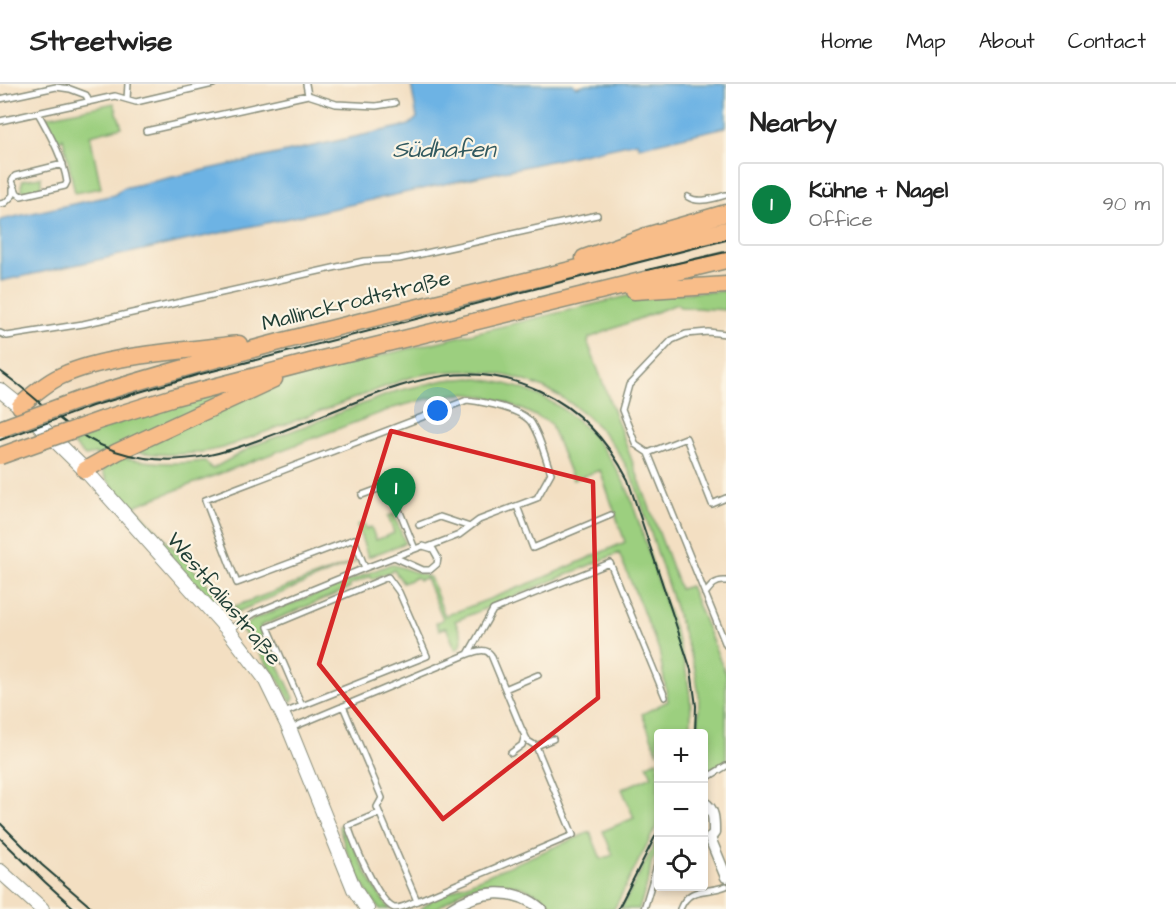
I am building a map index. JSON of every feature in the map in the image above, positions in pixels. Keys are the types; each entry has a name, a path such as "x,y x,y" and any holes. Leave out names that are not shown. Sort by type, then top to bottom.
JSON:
{"highway":[{"path":"510,285 646,236 726,213"},
{"name":"Mallinckrodtstraße","path":"0,429 84,398 165,373 726,230"},
{"path":"0,456 104,418 171,398 726,260"},
{"path":"600,290 633,291 726,285"},
{"path":"20,406 52,380 82,368 169,352 306,337"},
{"path":"85,470 117,452 310,362"}],"street":[{"name":"Westfaliastraße","path":"0,390 20,406 85,470 228,630 264,677 283,713 354,890 367,909"},
{"path":"708,807 712,811 714,833 708,836"},
{"path":"707,837 726,877"},
{"path":"0,870 42,909"},
{"path":"451,909 469,899 486,894 503,893 525,898 541,909"},
{"path":"458,909 469,899"}],"lane":[{"path":"127,99 128,84"},
{"path":"0,121 115,96 136,102 192,86 213,84"},
{"path":"306,84 308,95"},
{"path":"0,99 56,87 70,89 86,96 89,102"},
{"path":"146,131 308,95 336,104 376,106 395,103"},
{"path":"13,188 21,196 65,186 67,182 63,164 38,113"},
{"path":"0,204 13,195 12,181 15,176 63,164"},
{"path":"688,197 690,200 698,201 726,195"},
{"path":"0,333 7,336 83,324 364,261 399,259 597,215"},
{"path":"726,333 686,334 672,340 629,385 622,410 636,445 648,453 726,645"},
{"path":"228,630 255,613 365,568 459,535 479,520 537,498 551,473 532,423 522,416 488,403 467,400 205,500 237,583 354,539 365,568"},
{"path":"648,453 686,438 711,504 726,498"},
{"path":"362,495 389,485 415,549"},
{"path":"517,506 534,548 610,515"},
{"path":"419,525 440,517 470,527"},
{"path":"394,557 423,570 429,570 437,564 438,558 436,553 428,547"},
{"path":"468,654 493,610 610,563 665,697"},
{"path":"283,713 302,706 427,656 399,592 388,577 268,627 302,706"},
{"path":"705,594 711,585 726,581"},
{"path":"289,728 468,654 482,650 488,652 528,741 536,746 573,835 398,909 391,907 374,884 362,862 348,826 379,813"},
{"path":"505,689 538,675"},
{"path":"343,706 382,798 377,807 379,813 417,901"},
{"path":"511,753 522,745 525,735"},
{"path":"536,746 553,739"},
{"path":"705,783 708,777 726,766"},
{"path":"644,909 654,875"},
{"path":"680,909 683,901 698,891 720,889 726,886"}],"highlighted area":[{"path":"391,431 593,482 598,698 443,819 319,664"}],"green space":[{"path":"114,103 122,127 90,135 101,188 75,193 63,138 58,142 46,117"},
{"path":"41,177 41,189 26,192 22,190 23,180"},
{"path":"726,291 726,310 680,307 677,304 589,338 588,343 680,589 690,586 726,675 726,762 708,772 708,729 698,729 699,696 695,669 636,487 620,454 598,427 573,405 544,388 513,377 479,372 444,372 408,378 223,448 177,454 131,451 296,376 632,295"},
{"path":"471,378 499,382 547,399 585,428 616,468 629,493 680,648 688,682 690,729 654,729 654,744 642,714 668,701 659,650 619,553 455,621 462,640 460,647 456,650 446,627 439,630 436,623 443,619 426,578 419,580 417,577 403,583 394,570 350,585 350,588 260,626 294,698 291,702 276,676 242,630 254,619 391,564 430,577 445,616 536,581 625,542 600,470 573,480 550,423 514,406 495,399 466,394 434,397 393,408 134,506 230,608 357,561 237,612 236,609 232,610 233,614 221,610 146,531 103,472 103,467 119,457 162,463 205,461 212,469 255,445 397,391 445,380"},
{"path":"254,383 98,457 96,454 85,456 70,440 120,423 120,421"},
{"path":"394,514 405,543 368,557 357,525 364,523 366,529 371,527 376,540 394,533 388,516"},
{"path":"654,762 654,831 614,909 555,909 535,893 511,885 498,884 473,887 434,909 420,909 431,899 590,832 601,859 613,855 603,831 634,818 622,789 652,776 647,765"},
{"path":"344,824 370,879 390,909 380,909 360,880 339,826"},
{"path":"654,846 654,857 639,909 621,909"}],"water":[{"name":"Südhafen","path":"411,84 573,84 576,87 587,84 726,84 726,127 639,147 637,142 1,281 0,220 114,195 123,188 409,125 417,118"}],"railway":[{"path":"0,440 92,406 197,375 726,240"},
{"path":"647,270 726,252"},
{"path":"0,371 66,424 102,446 145,458 176,460 206,456 235,448 377,394 423,380 468,374 491,376 515,381 540,391 568,407 592,428 611,452 628,480 691,670 696,706 695,729"},
{"path":"0,823 42,865 93,909"},
{"path":"618,909 655,837"},
{"path":"0,838 75,909"}],"place":[{"name":"Kühne + Nagel","path":"396,518"}]}
